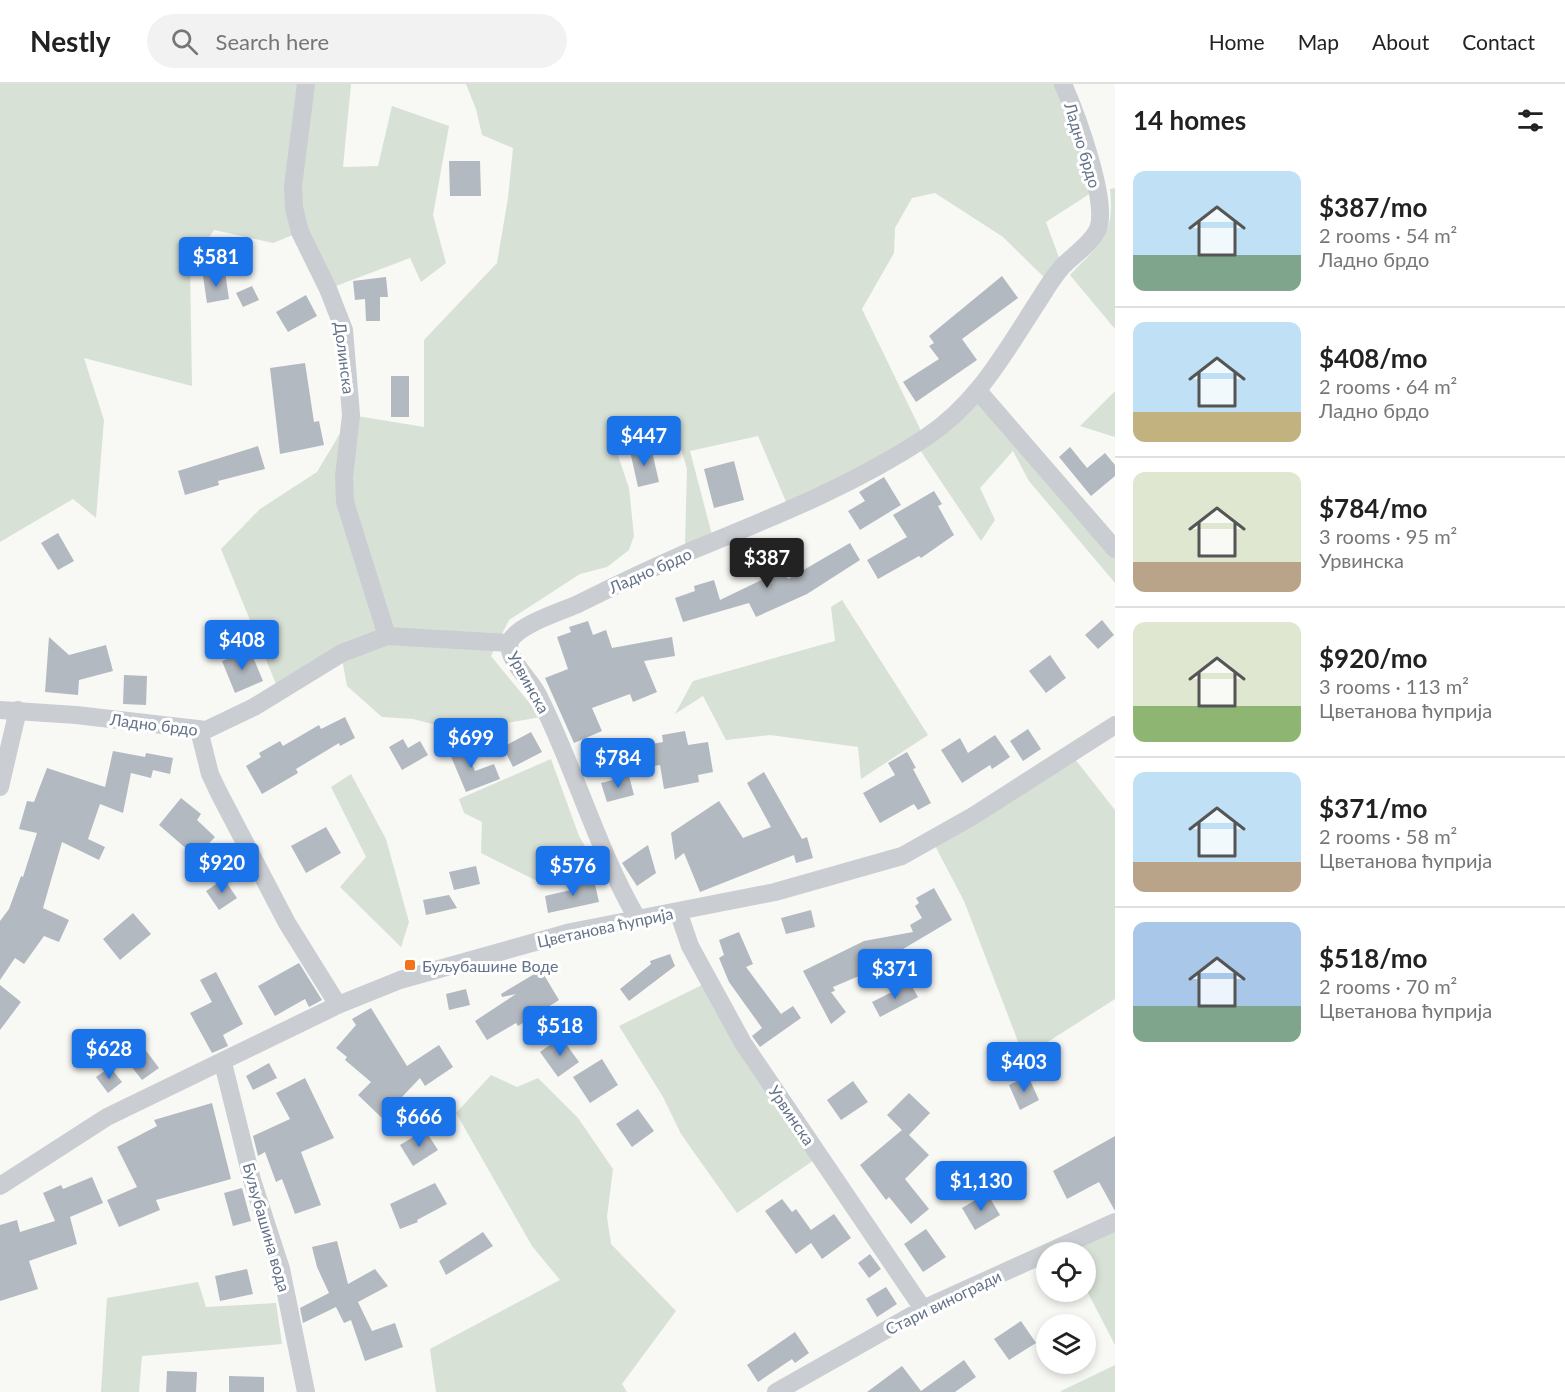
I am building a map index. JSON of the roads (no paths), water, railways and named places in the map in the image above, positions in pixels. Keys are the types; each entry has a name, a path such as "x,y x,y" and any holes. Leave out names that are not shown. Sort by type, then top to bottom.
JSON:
{"street":[{"name":"Долинска","path":"306,84 293,186 294,208 300,232 328,289 344,330 351,415 344,477 345,502 387,636"},
{"name":"Ладно брдо","path":"9,710 119,719 199,730 214,727 254,707 342,653 387,636 509,643 512,636 538,621 671,560 825,495 925,438 979,392 1062,266 1097,232 1101,222 1100,201 1087,149 1063,84"},
{"path":"979,392 1115,549"},
{"name":"Урвинска","path":"509,643 512,656 534,688 552,723 595,834 637,918"},
{"path":"0,787 9,710"},
{"name":"Цветанова ћуприја","path":"0,1186 107,1117 223,1063 338,1005 437,968 560,935 776,892 902,856 973,816 1115,725"},
{"path":"199,730 210,774 219,793 287,923 338,1005"},
{"name":"Урвинска","path":"678,912 690,946 743,1043 923,1309"},
{"name":"Буљубашина вода","path":"223,1063 252,1180 281,1269 306,1392"},
{"name":"Стари виногради","path":"776,1392 923,1309 1115,1222"}],"place":[{"name":"Буљубашине Воде","path":"410,965"}]}
